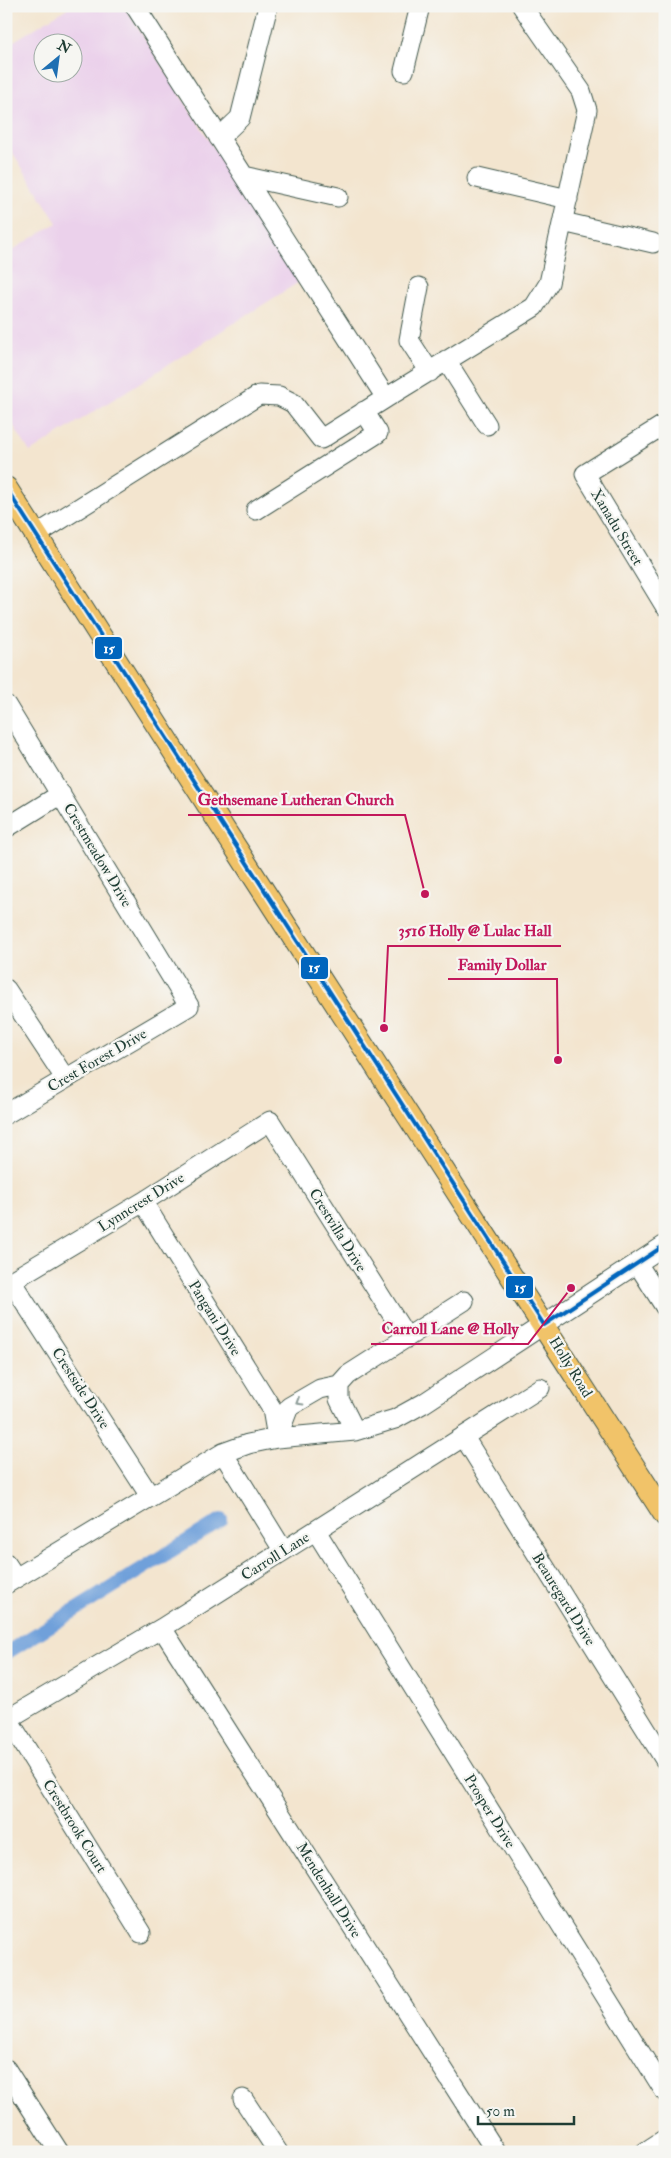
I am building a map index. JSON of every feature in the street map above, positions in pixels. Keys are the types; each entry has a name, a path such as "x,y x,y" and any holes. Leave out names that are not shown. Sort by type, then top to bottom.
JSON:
{"main road":[{"name":"Holly Road","path":"6,488 665,1514"}],"street":[{"path":"135,6 386,398"},
{"path":"219,138 240,118 268,6"},
{"path":"404,72 420,6"},
{"path":"321,438 534,307 549,283 587,110 581,92 522,6"},
{"path":"244,176 338,197"},
{"path":"477,178 568,199"},
{"path":"563,222 653,243"},
{"path":"420,287 409,340 430,372"},
{"path":"446,360 486,425"},
{"path":"36,535 259,395 279,396 293,403 321,438 329,463"},
{"path":"256,510 378,433 364,411"},
{"name":"Xanadu Street","path":"665,424 585,474 665,606"},
{"name":"Crestmeadow Drive","path":"6,705 189,1006"},
{"path":"6,828 61,794"},
{"path":"6,989 65,1078"},
{"name":"Crest Forest Drive","path":"6,1114 189,1006"},
{"name":"Lynncrest Drive","path":"11,1281 143,1202 270,1121"},
{"name":"Crestvilla Drive","path":"270,1121 407,1338"},
{"name":"Pangani Drive","path":"143,1202 272,1409 277,1438"},
{"path":"10,1575 223,1453 248,1444 277,1438 355,1431 395,1419 544,1325 665,1245"},
{"path":"637,1263 665,1307"},
{"name":"Crestside Drive","path":"11,1281 150,1496"},
{"path":"277,1438 289,1408 320,1389 339,1385 348,1375 464,1301"},
{"path":"339,1385 339,1399 355,1431"},
{"name":"Carroll Lane","path":"7,1720 162,1628 540,1388"},
{"name":"Beauregard Drive","path":"464,1437 665,1760"},
{"path":"223,1453 283,1550"},
{"name":"Prosper Drive","path":"316,1531 665,2092"},
{"name":"Mendenhall Drive","path":"162,1628 496,2152"},
{"name":"Crestbrook Court","path":"7,1720 141,1934"},
{"path":"6,2069 59,2152"},
{"path":"243,2099 278,2152"},
{"path":"645,2152 665,2139"}],"shaded area":[{"path":"71,6 124,6 299,282 30,452 6,414 6,254 57,223 6,142 6,46"}],"waterway":[{"path":"6,1653 221,1520"}],"transit line":[{"name":"15","path":"6,488 544,1325 665,1245"}],"place":[{"name":"Gethsemane Lutheran Church","path":"425,894"},
{"name":"3516 Holly @ Lulac Hall","path":"384,1028"},
{"name":"Family Dollar","path":"558,1060"},
{"name":"Carroll Lane @ Holly","path":"571,1288"}]}
